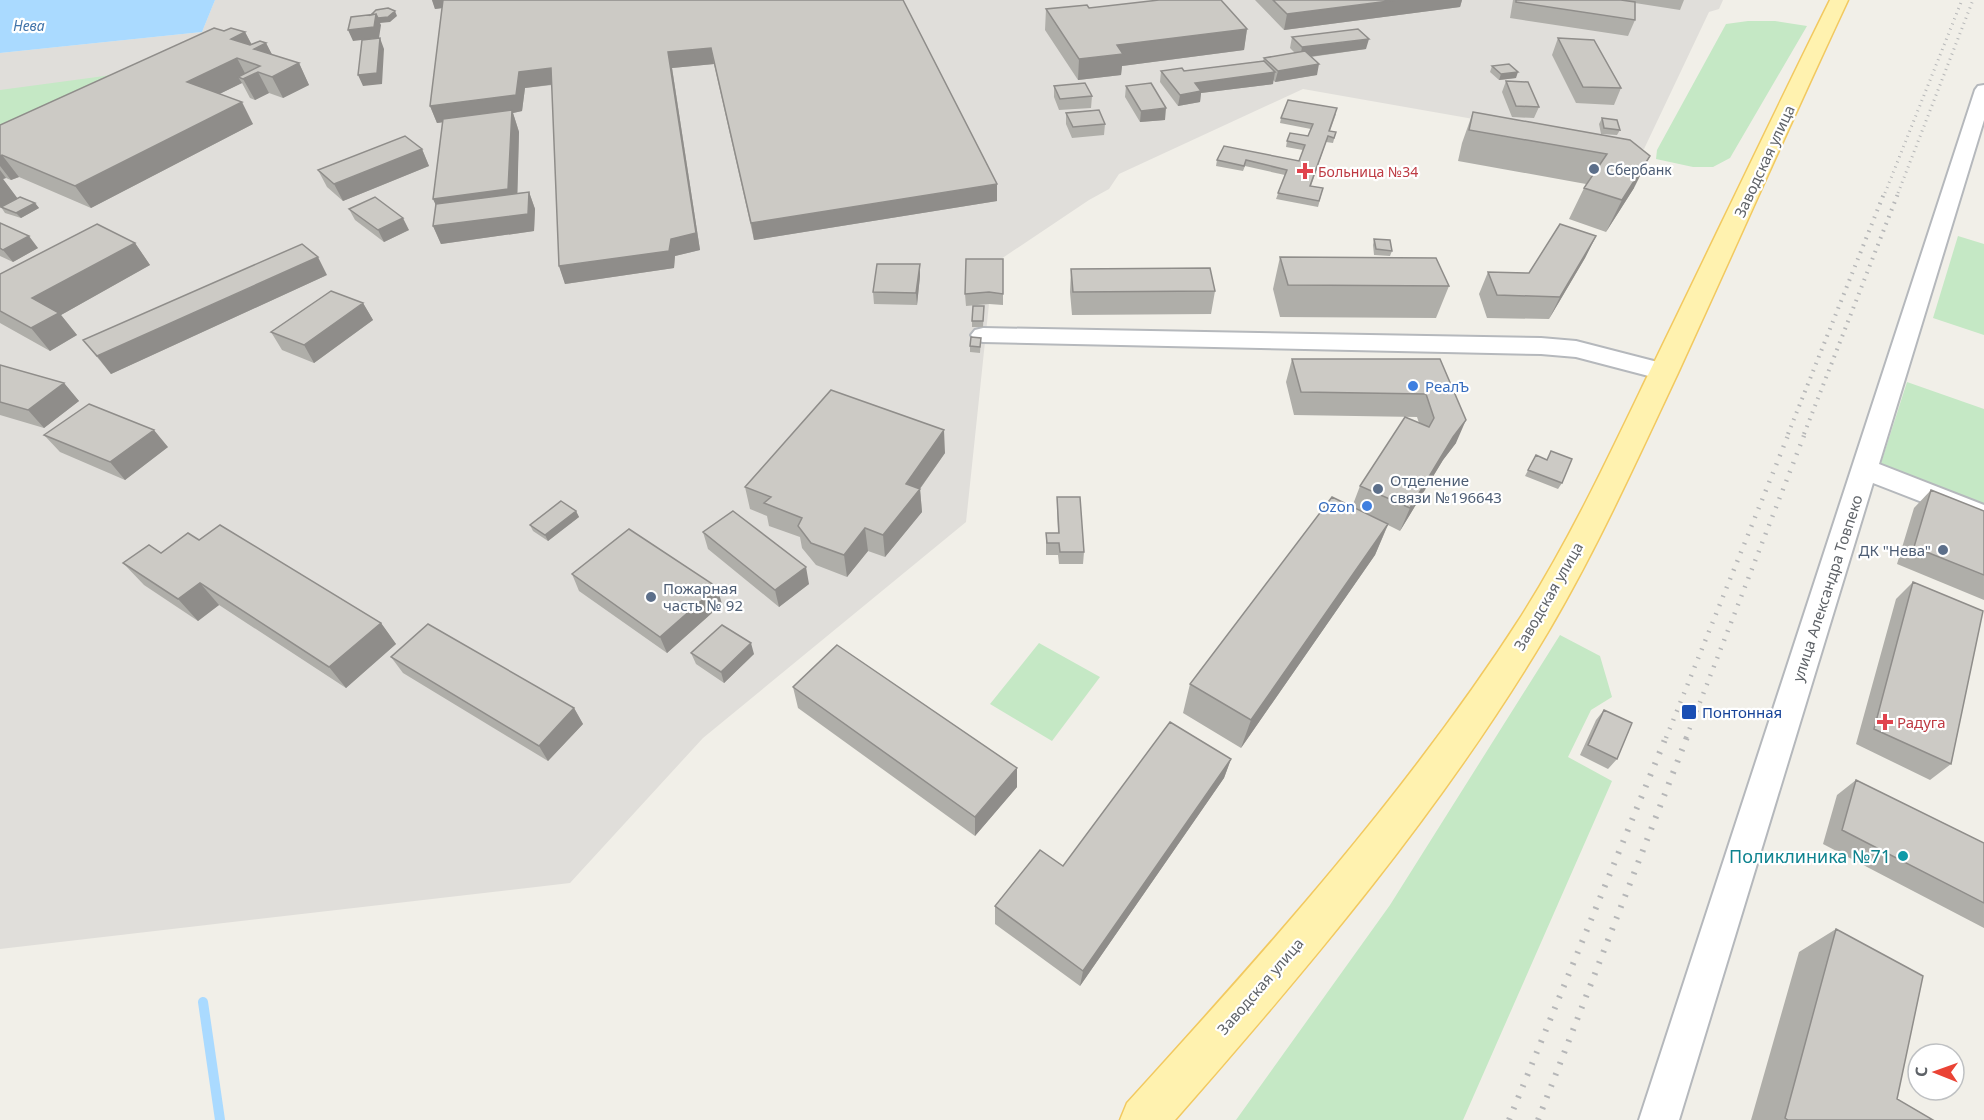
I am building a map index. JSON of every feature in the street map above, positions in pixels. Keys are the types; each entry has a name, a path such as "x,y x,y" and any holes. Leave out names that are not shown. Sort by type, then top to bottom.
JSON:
{"main road":[{"name":"Заводская улица","path":"1144,1120 1344,889 1431,777 1492,691 1537,619 1591,520 1664,372 1839,0"}],"street":[{"name":"улица Александра Товпеко","path":"1659,1120 1983,99"},
{"path":"983,335 1541,346 1576,349 1664,372"},
{"path":"1865,469 1984,516"}],"shaded area":[{"path":"215,0 1723,0 1719,9 1709,12 1644,149 1303,89 1119,174 1109,189 998,261 984,303 989,304 966,522 703,738 570,883 0,949 0,53 202,32"}],"green space":[{"path":"1775,21 1807,26 1730,158 1713,167 1693,167 1656,159 1657,150 1726,24"},
{"path":"179,66 0,151 0,90"},
{"path":"1958,236 1984,244 1984,335 1933,318"},
{"path":"1907,382 1984,409 1984,506 1880,466"},
{"path":"1560,635 1600,656 1612,697 1591,710 1568,757 1612,781 1463,1120 1236,1120 1390,905"},
{"path":"1039,643 1100,677 1052,741 990,704"}],"water":[{"name":"Нева","path":"0,0 215,0 202,32 0,53"}],"building":[{"path":"443,0 903,0 997,184 751,223 711,48 668,52 696,233 671,239 669,251 559,266 551,68 519,72 516,95 430,106"},
{"path":"1159,0 1221,0 1247,29 1117,45 1123,54 1079,59 1046,9 1087,5 1089,8"},
{"path":"1273,0 1397,0 1287,14"},
{"path":"1516,0 1635,2 1635,20 1516,2"},
{"path":"388,8 395,11 388,17 378,18 376,14 371,15 376,10"},
{"path":"376,14 374,27 348,30 351,17"},
{"path":"214,28 224,31 231,28 245,32 231,39 250,45 260,41 266,43 254,49 299,63 272,77 258,72 243,79 238,77 260,66 237,58 187,82 242,102 75,186 0,156 0,125"},
{"path":"1358,29 1369,39 1302,47 1292,37"},
{"path":"380,38 377,73 358,75 362,40"},
{"path":"1558,38 1594,40 1621,88 1583,87"},
{"path":"1305,51 1319,64 1278,71 1264,58"},
{"path":"1264,61 1275,72 1195,83 1201,91 1180,95 1161,71 1182,68 1184,71"},
{"path":"1509,64 1518,72 1501,74 1492,66"},
{"path":"1506,81 1528,82 1539,107 1516,106"},
{"path":"1085,83 1092,96 1060,99 1054,86"},
{"path":"1151,83 1166,108 1141,111 1126,86"},
{"path":"1288,100 1337,108 1329,131 1336,132 1334,138 1328,136 1310,186 1323,188 1319,201 1278,193 1287,170 1246,160 1244,166 1217,160 1224,146 1299,161 1305,145 1287,141 1290,133 1308,136 1313,124 1281,118"},
{"path":"512,110 508,189 433,199 443,119"},
{"path":"1099,110 1105,124 1073,127 1066,113"},
{"path":"1473,112 1630,140 1650,156 1622,200 1584,188 1607,154 1469,130"},
{"path":"1602,118 1617,120 1620,130 1604,128"},
{"path":"405,136 422,149 334,184 318,170"},
{"path":"529,192 528,214 433,226 436,204"},
{"path":"20,197 35,203 16,213 1,207"},
{"path":"375,197 403,218 378,230 349,209"},
{"path":"0,223 29,236 3,250 0,248"},
{"path":"97,224 135,243 32,298 59,313 31,328 0,311 0,274"},
{"path":"1560,224 1596,236 1560,297 1497,295 1488,272 1529,273"},
{"path":"1374,239 1390,240 1392,251 1376,249"},
{"path":"302,244 318,257 97,356 83,340"},
{"path":"1280,257 1436,258 1449,286 1288,285"},
{"path":"966,259 1003,259 1003,294 989,292 965,294"},
{"path":"877,264 920,264 916,293 873,292"},
{"path":"1210,268 1215,291 1073,292 1071,269"},
{"path":"331,291 363,303 304,345 271,332"},
{"path":"973,306 984,306 983,321 972,321"},
{"path":"971,337 981,338 980,347 970,346"},
{"path":"1292,359 1440,359 1466,420 1453,437 1410,508 1360,486 1405,417 1429,427 1434,418 1426,394 1301,392"},
{"path":"0,365 64,383 28,410 0,402"},
{"path":"831,390 944,430 906,484 920,489 883,535 865,528 844,555 811,543 798,526 802,518 764,503 771,497 745,487"},
{"path":"89,404 154,430 110,462 44,435"},
{"path":"1551,451 1572,459 1562,483 1528,470 1536,455 1547,460"},
{"path":"1931,490 1984,511 1984,575 1914,547"},
{"path":"1057,497 1080,497 1084,552 1060,552 1059,543 1047,543 1046,533 1059,533"},
{"path":"1332,497 1388,524 1251,720 1190,684"},
{"path":"561,501 576,511 545,535 530,525"},
{"path":"733,511 806,567 775,590 703,532"},
{"path":"220,525 381,623 329,667 200,583 178,599 123,563 149,545 161,553 188,533 199,540"},
{"name":"Пожарная часть № 92","path":"629,529 717,587 660,637 572,574"},
{"path":"1913,582 1983,611 1951,764 1874,729"},
{"path":"428,624 574,708 539,746 391,657"},
{"path":"722,625 751,643 721,672 691,653"},
{"path":"837,645 1017,768 975,817 793,687"},
{"path":"1604,710 1632,723 1617,759 1588,745"},
{"path":"1170,722 1231,759 1083,971 995,906 1040,850 1063,866"},
{"path":"1856,780 1984,843 1984,903 1842,830"},
{"path":"1836,929 1923,976 1909,1042 1906,1042 1906,1056 1897,1099 1933,1120 1788,1120 1785,1118"}],"waterway":[{"path":"203,1002 220,1120"}],"railway":[{"path":"1885,193 1962,0"},
{"path":"1898,193 1973,0"},
{"path":"1788,434 1885,191"},
{"path":"1804,434 1899,191"},
{"path":"1666,738 1789,433"},
{"path":"1686,738 1805,433"},
{"path":"1509,1120 1666,737"},
{"path":"1538,1120 1687,737"}],"place":[{"name":"Сбербанк","path":"1594,169"},
{"name":"Больница №34","path":"1305,171"},
{"name":"РеалЪ","path":"1413,386"},
{"name":"Отделение связи №196643","path":"1378,489"},
{"name":"Ozon","path":"1367,506"},
{"name":"ДК \"Нева\"","path":"1943,550"},
{"name":"Пожарная часть № 92","path":"651,597"},
{"name":"Понтонная","path":"1689,712"},
{"name":"Радуга","path":"1885,722"},
{"name":"Поликлиника №71","path":"1903,856"}]}
